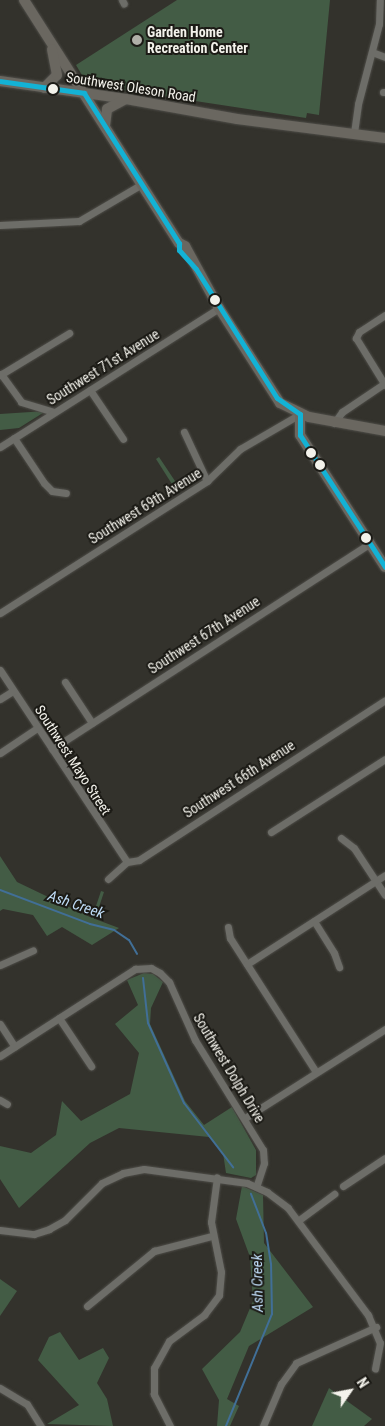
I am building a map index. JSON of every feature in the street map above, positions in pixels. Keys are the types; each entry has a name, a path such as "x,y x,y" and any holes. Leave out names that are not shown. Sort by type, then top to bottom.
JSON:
{"main road":[{"path":"24,0 179,243 182,255 196,269 277,398 288,409 300,414 334,423 385,431"},
{"path":"44,88 56,78 58,71 50,40"},
{"name":"Southwest Oleson Road","path":"0,81 229,115 234,112 296,122 299,125 385,138"},
{"path":"105,126 107,109 126,99"},
{"path":"300,414 300,434 384,564"}],"street":[{"path":"354,133 379,24 380,0"},
{"path":"372,52 385,57"},
{"path":"0,224 79,221 142,184"},
{"name":"Southwest 71st Avenue","path":"0,447 219,308"},
{"path":"334,423 342,412 385,384 358,346 356,336 385,315"},
{"path":"54,412 21,402 1,374 69,333"},
{"path":"90,390 123,439"},
{"name":"Southwest 69th Avenue","path":"0,613 208,481 240,449 300,414"},
{"path":"184,432 208,481"},
{"path":"14,438 44,483 52,491 66,493"},
{"name":"Southwest 67th Avenue","path":"52,749 370,543"},
{"name":"Southwest Mayo Street","path":"0,670 127,862"},
{"path":"65,682 92,722"},
{"path":"0,699 13,691"},
{"name":"Southwest 66th Avenue","path":"108,879 127,862 139,860 385,700"},
{"path":"0,753 37,728"},
{"path":"271,832 385,759"},
{"path":"341,838 354,848 385,895"},
{"path":"247,964 385,875"},
{"path":"314,921 334,953 339,967"},
{"path":"228,927 230,938 316,1072"},
{"path":"0,965 33,950"},
{"name":"Southwest Dolph Drive","path":"0,1056 135,969 151,968 160,972 169,982 195,1040 245,1118 264,1156 256,1187"},
{"path":"59,1018 91,1066"},
{"path":"0,1024 14,1046"},
{"path":"245,1118 385,1029"},
{"path":"0,1100 7,1104"},
{"path":"343,1186 385,1158"},
{"path":"0,1230 34,1234 49,1229 65,1220 96,1187 123,1173 153,1169 217,1177 256,1187 279,1201 298,1220 376,1327 380,1343 375,1369"},
{"path":"170,1426 154,1394 154,1368 169,1341 204,1315 219,1295 221,1272 212,1236 217,1177"},
{"path":"298,1220 334,1194"},
{"path":"87,1306 154,1251 212,1236"},
{"path":"263,1426 280,1384 296,1363 376,1327"},
{"path":"0,1388 20,1398 42,1426"}],"green space":[{"name":"Garden Home Recreation Center","path":"177,0 330,0 319,115 307,113 306,118 90,85 86,82 76,65"},
{"path":"46,411 19,428 0,430 0,414"},
{"path":"159,457 181,490 177,492 156,459"},
{"path":"0,856 17,882 92,918 101,891 104,892 95,919 119,928 92,945 62,927 47,936 33,915 3,909 0,911"},
{"path":"144,973 153,974 163,982 151,1008 150,1024 185,1101 204,1125 232,1107 256,1150 256,1175 251,1178 226,1173 223,1153 209,1137 119,1128 90,1143 19,1208 0,1179 0,1146 31,1153 56,1135 62,1101 81,1121 130,1094 139,1053 115,1024 138,1005 127,980"},
{"path":"242,1186 263,1195 264,1243 313,1307 249,1346 227,1399 239,1406 230,1426 217,1426 219,1400 202,1369 240,1332 253,1301 250,1257 236,1219"},
{"path":"0,1279 17,1291 0,1316"},
{"path":"60,1332 79,1360 103,1348 109,1358 97,1383 107,1399 113,1426 47,1424 79,1405 38,1360 49,1337"},
{"path":"329,1388 372,1419 364,1426 312,1426"}],"waterway":[{"name":"Ash Creek","path":"0,890 90,924 114,930 129,940 137,954"},
{"name":"Ash Creek","path":"143,978 148,1023 184,1103 233,1167"},
{"name":"Ash Creek","path":"226,1426 272,1314 271,1264 266,1233 251,1194"}],"transit line":[{"path":"0,81 84,93"},
{"path":"84,93 179,243 179,250 196,269 277,398 300,414"},
{"path":"300,414 300,435 385,567"}],"place":[{"name":"Garden Home Recreation Center","path":"137,40"}]}
